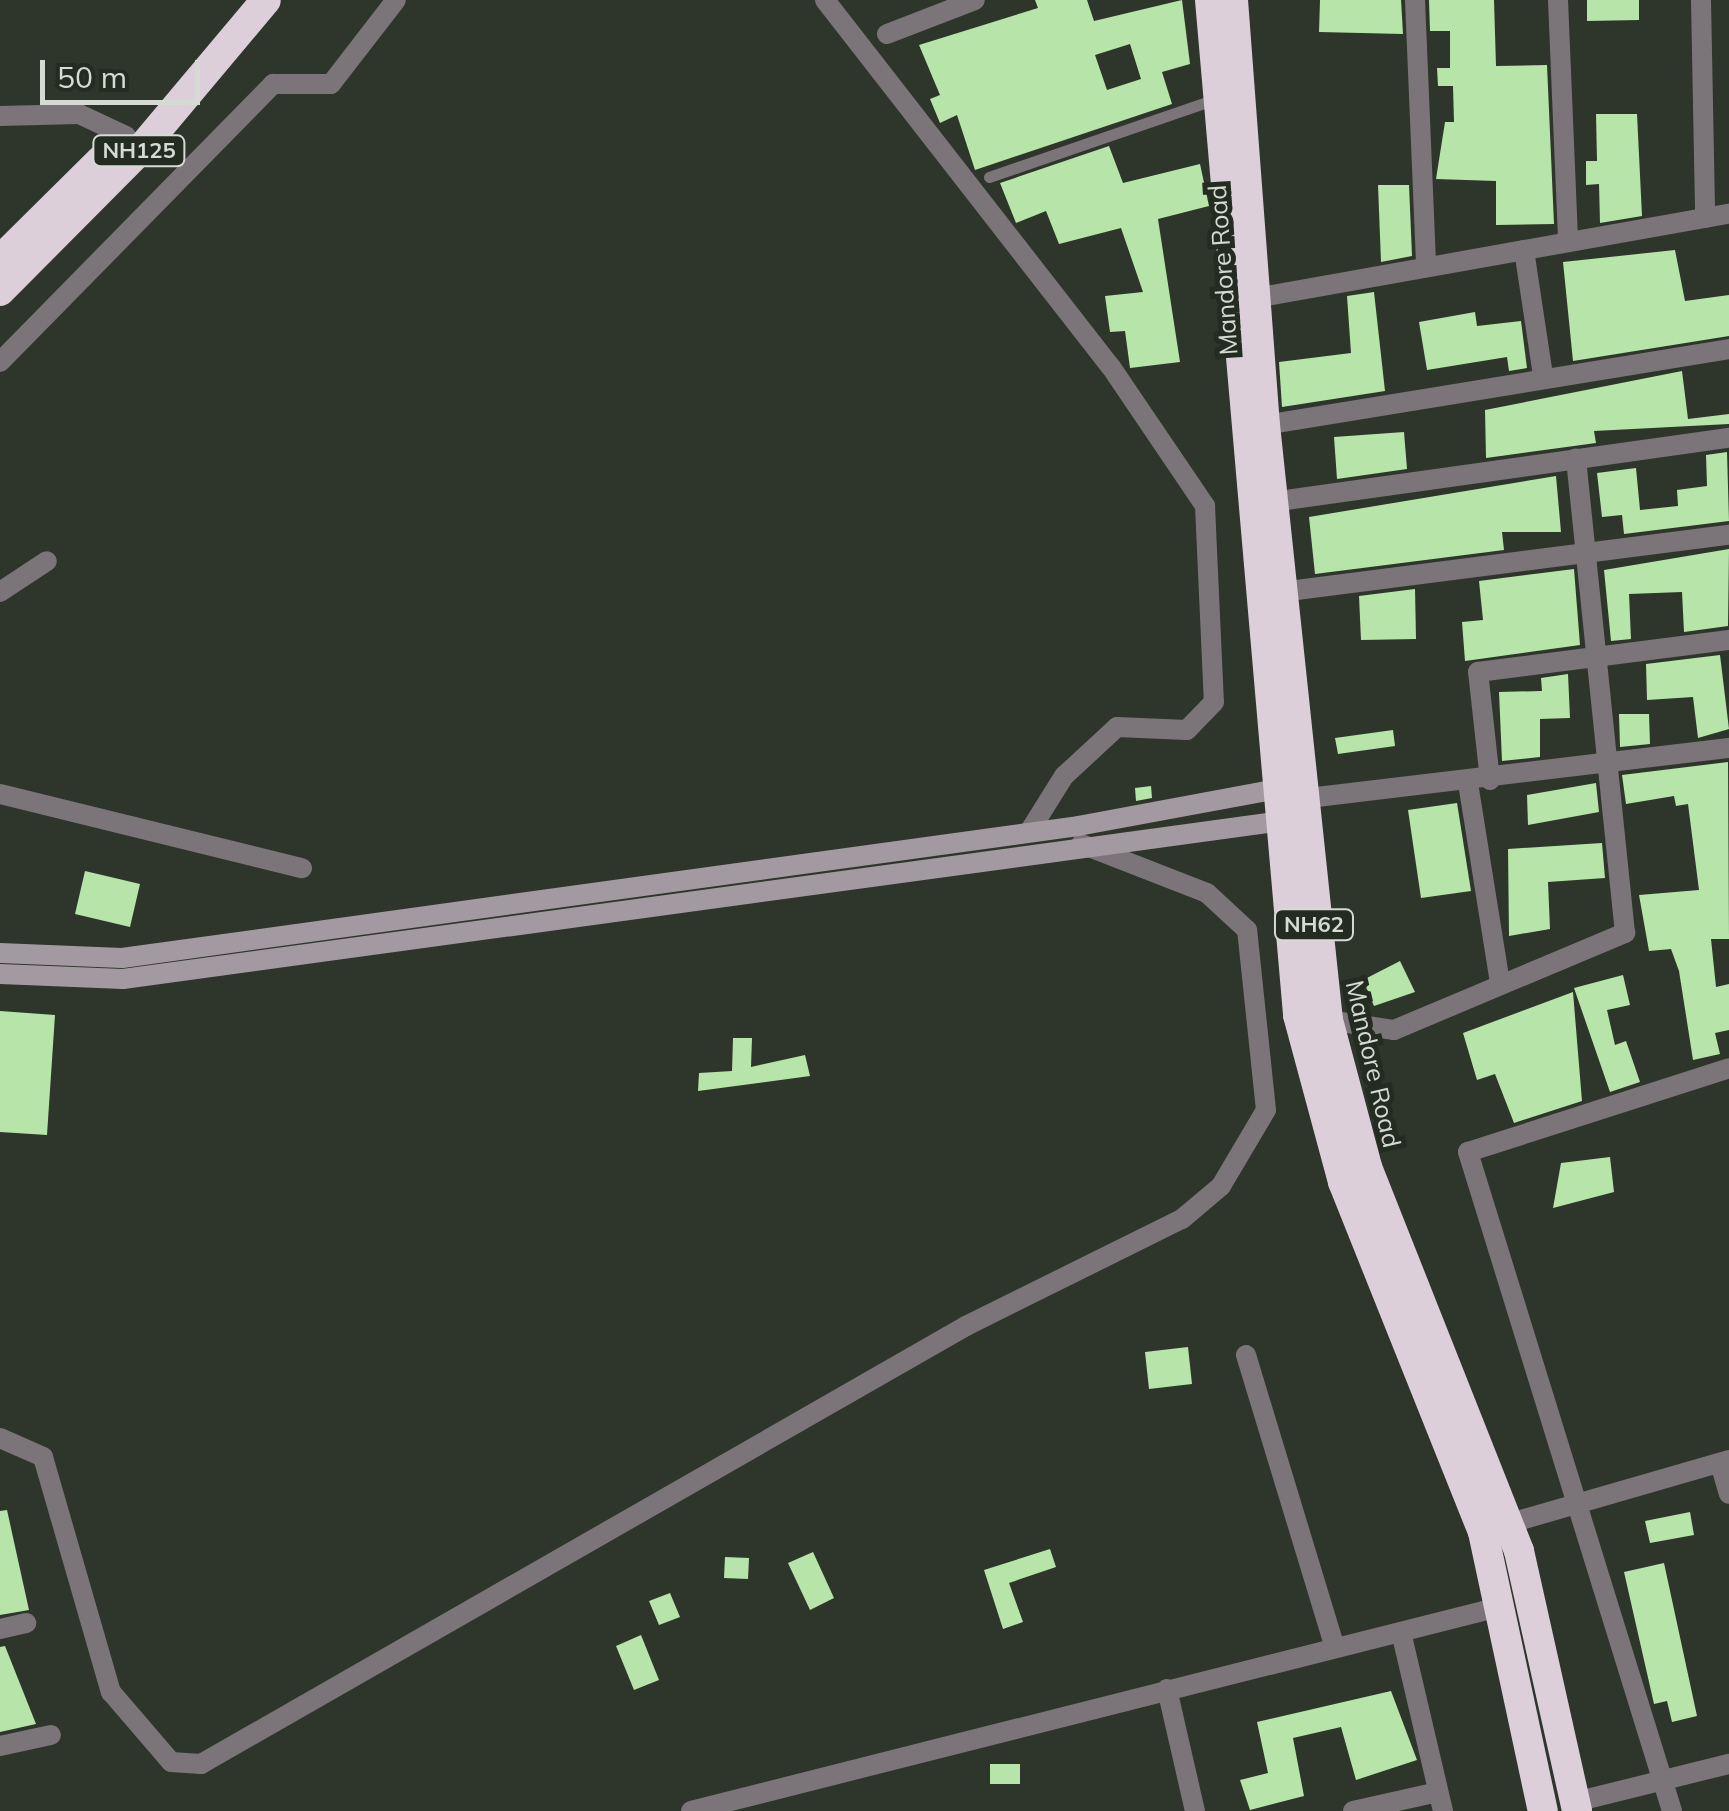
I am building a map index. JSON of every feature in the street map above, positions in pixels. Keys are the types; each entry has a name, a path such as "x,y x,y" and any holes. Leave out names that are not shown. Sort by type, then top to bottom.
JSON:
{"highway":[{"name":"NH125","path":"0,260 126,136 240,0"},
{"name":"NH125","path":"0,292 141,149 266,0"},
{"name":"Mandore Road","path":"1210,0 1215,99 1264,425 1281,592 1286,794 1275,822 1308,1067 1386,1300 1496,1527 1503,1606 1544,1811"},
{"name":"Mandore Road","path":"1234,0 1244,299 1286,794 1328,1020 1366,1167 1496,1527 1576,1807"}],"street":[{"path":"0,362 273,84 331,84 396,0"},
{"path":"825,0 1132,396 1206,506 1214,702 1187,730 1117,727 1064,776 1029,832"},
{"path":"887,34 975,0"},
{"path":"1415,0 1426,267"},
{"path":"1558,0 1568,242"},
{"path":"1701,0 1706,218"},
{"path":"0,116 79,114 126,136"},
{"path":"1244,299 1729,214"},
{"path":"1524,250 1543,376"},
{"path":"1264,425 1543,376 1729,349"},
{"path":"1272,502 1729,438"},
{"path":"1328,1020 1394,1030 1500,982 1626,934 1576,459"},
{"path":"1281,592 1729,535"},
{"path":"0,592 47,561"},
{"path":"1490,780 1478,672 1729,640"},
{"path":"0,953 123,969 1286,794 1468,783 1729,748"},
{"path":"1468,783 1500,982"},
{"path":"0,794 302,868"},
{"path":"1134,815 1138,838"},
{"path":"0,974 123,969 1275,822"},
{"path":"14,1440 46,1464 104,1680 161,1754 191,1766 966,1326 1182,1219 1245,1158 1266,1110 1253,946 1225,902 1081,844"},
{"path":"1672,1811 1582,1501 1468,1152 1729,1068"},
{"path":"1246,1355 1335,1648"},
{"path":"1496,1527 1724,1461 1729,1494"},
{"path":"691,1811 753,1803 1167,1689 1503,1606"},
{"path":"0,1629 26,1623"},
{"path":"1354,1811 1441,1801 1401,1632"},
{"path":"1167,1689 1195,1811"},
{"path":"0,1746 52,1735"},
{"path":"1576,1807 1662,1779 1729,1764"}],"lane":[{"path":"989,177 1215,99"}],"building":[{"path":"1035,0 1087,0 1094,21 1182,0 1190,64 1162,72 1172,104 975,170 957,115 940,123 930,99 940,95 919,45 1038,8","holes":["1130,44 1141,79 1107,90 1095,55"]},
{"path":"1320,0 1401,0 1403,34 1319,32"},
{"path":"1429,0 1494,0 1496,66 1547,65 1554,224 1496,225 1496,181 1436,179 1445,122 1454,122 1453,86 1438,86 1437,68 1450,68 1450,31 1430,31"},
{"path":"1587,0 1639,0 1639,20 1587,21"},
{"path":"1596,114 1637,114 1642,216 1600,223 1599,184 1586,185 1586,161 1597,161"},
{"path":"1109,146 1123,183 1200,164 1209,206 1158,219 1180,362 1130,368 1125,331 1110,332 1105,296 1143,292 1121,228 1059,244 1046,211 1016,223 1000,183"},
{"path":"1378,185 1409,185 1412,256 1381,262"},
{"path":"1675,250 1685,301 1729,295 1729,336 1573,361 1563,262"},
{"path":"1374,292 1385,391 1282,407 1279,362 1351,353 1347,296"},
{"path":"1475,312 1477,326 1521,321 1527,368 1509,371 1507,357 1427,370 1419,322"},
{"path":"1682,371 1688,419 1729,414 1729,424 1594,431 1596,443 1486,458 1485,410"},
{"path":"1404,432 1407,469 1337,479 1334,437"},
{"path":"1727,452 1729,521 1624,534 1622,515 1602,517 1597,473 1636,468 1640,510 1678,506 1677,490 1707,486 1706,455"},
{"path":"1556,476 1561,532 1502,532 1504,550 1315,574 1309,517"},
{"path":"1729,549 1728,626 1684,632 1682,592 1629,594 1631,639 1611,641 1604,570"},
{"path":"1574,569 1580,645 1465,661 1462,622 1483,620 1479,581"},
{"path":"1415,589 1416,639 1361,640 1359,596"},
{"path":"1720,655 1729,729 1698,738 1693,697 1647,700 1646,664"},
{"path":"1568,674 1570,718 1540,719 1540,757 1502,761 1499,692 1542,691 1541,678"},
{"path":"1619,714 1649,714 1650,744 1620,747"},
{"path":"1393,730 1395,746 1338,754 1335,738"},
{"path":"1728,762 1729,939 1711,939 1716,987 1729,984 1729,1030 1715,1033 1720,1054 1693,1060 1679,971 1671,949 1649,951 1639,895 1699,890 1688,804 1676,806 1674,796 1626,804 1622,775"},
{"path":"1596,783 1599,812 1528,825 1527,795"},
{"path":"1151,786 1152,798 1136,801 1135,788"},
{"path":"1457,803 1471,891 1421,898 1408,810"},
{"path":"1602,843 1605,878 1548,882 1550,929 1509,936 1508,849"},
{"path":"85,871 140,884 130,927 75,914"},
{"path":"1400,961 1415,992 1374,1006 1363,980"},
{"path":"1623,975 1630,1005 1607,1010 1615,1045 1626,1041 1640,1082 1610,1092 1574,988"},
{"path":"1573,992 1582,1101 1514,1123 1495,1074 1477,1080 1463,1033"},
{"path":"0,1011 55,1015 47,1135 0,1132"},
{"path":"733,1038 752,1038 751,1067 805,1055 810,1076 698,1091 699,1073 732,1071"},
{"path":"1610,1157 1614,1192 1553,1208 1561,1163"},
{"path":"1188,1347 1192,1384 1149,1389 1145,1352"},
{"path":"7,1510 29,1610 0,1615 0,1511"},
{"path":"1690,1512 1694,1535 1650,1543 1645,1521"},
{"path":"1050,1549 1056,1567 1009,1583 1023,1622 1003,1629 984,1570"},
{"path":"813,1552 834,1598 810,1610 788,1563"},
{"path":"725,1557 749,1558 748,1579 724,1578"},
{"path":"1664,1563 1697,1716 1672,1722 1667,1701 1654,1704 1624,1572"},
{"path":"670,1593 680,1617 659,1625 649,1601"},
{"path":"641,1635 659,1680 634,1690 616,1646"},
{"path":"5,1646 36,1724 0,1732 0,1647"},
{"path":"1391,1691 1417,1760 1356,1780 1341,1727 1293,1738 1304,1796 1250,1810 1240,1780 1268,1773 1257,1722"},
{"path":"990,1764 1020,1764 1020,1784 990,1784"}]}
